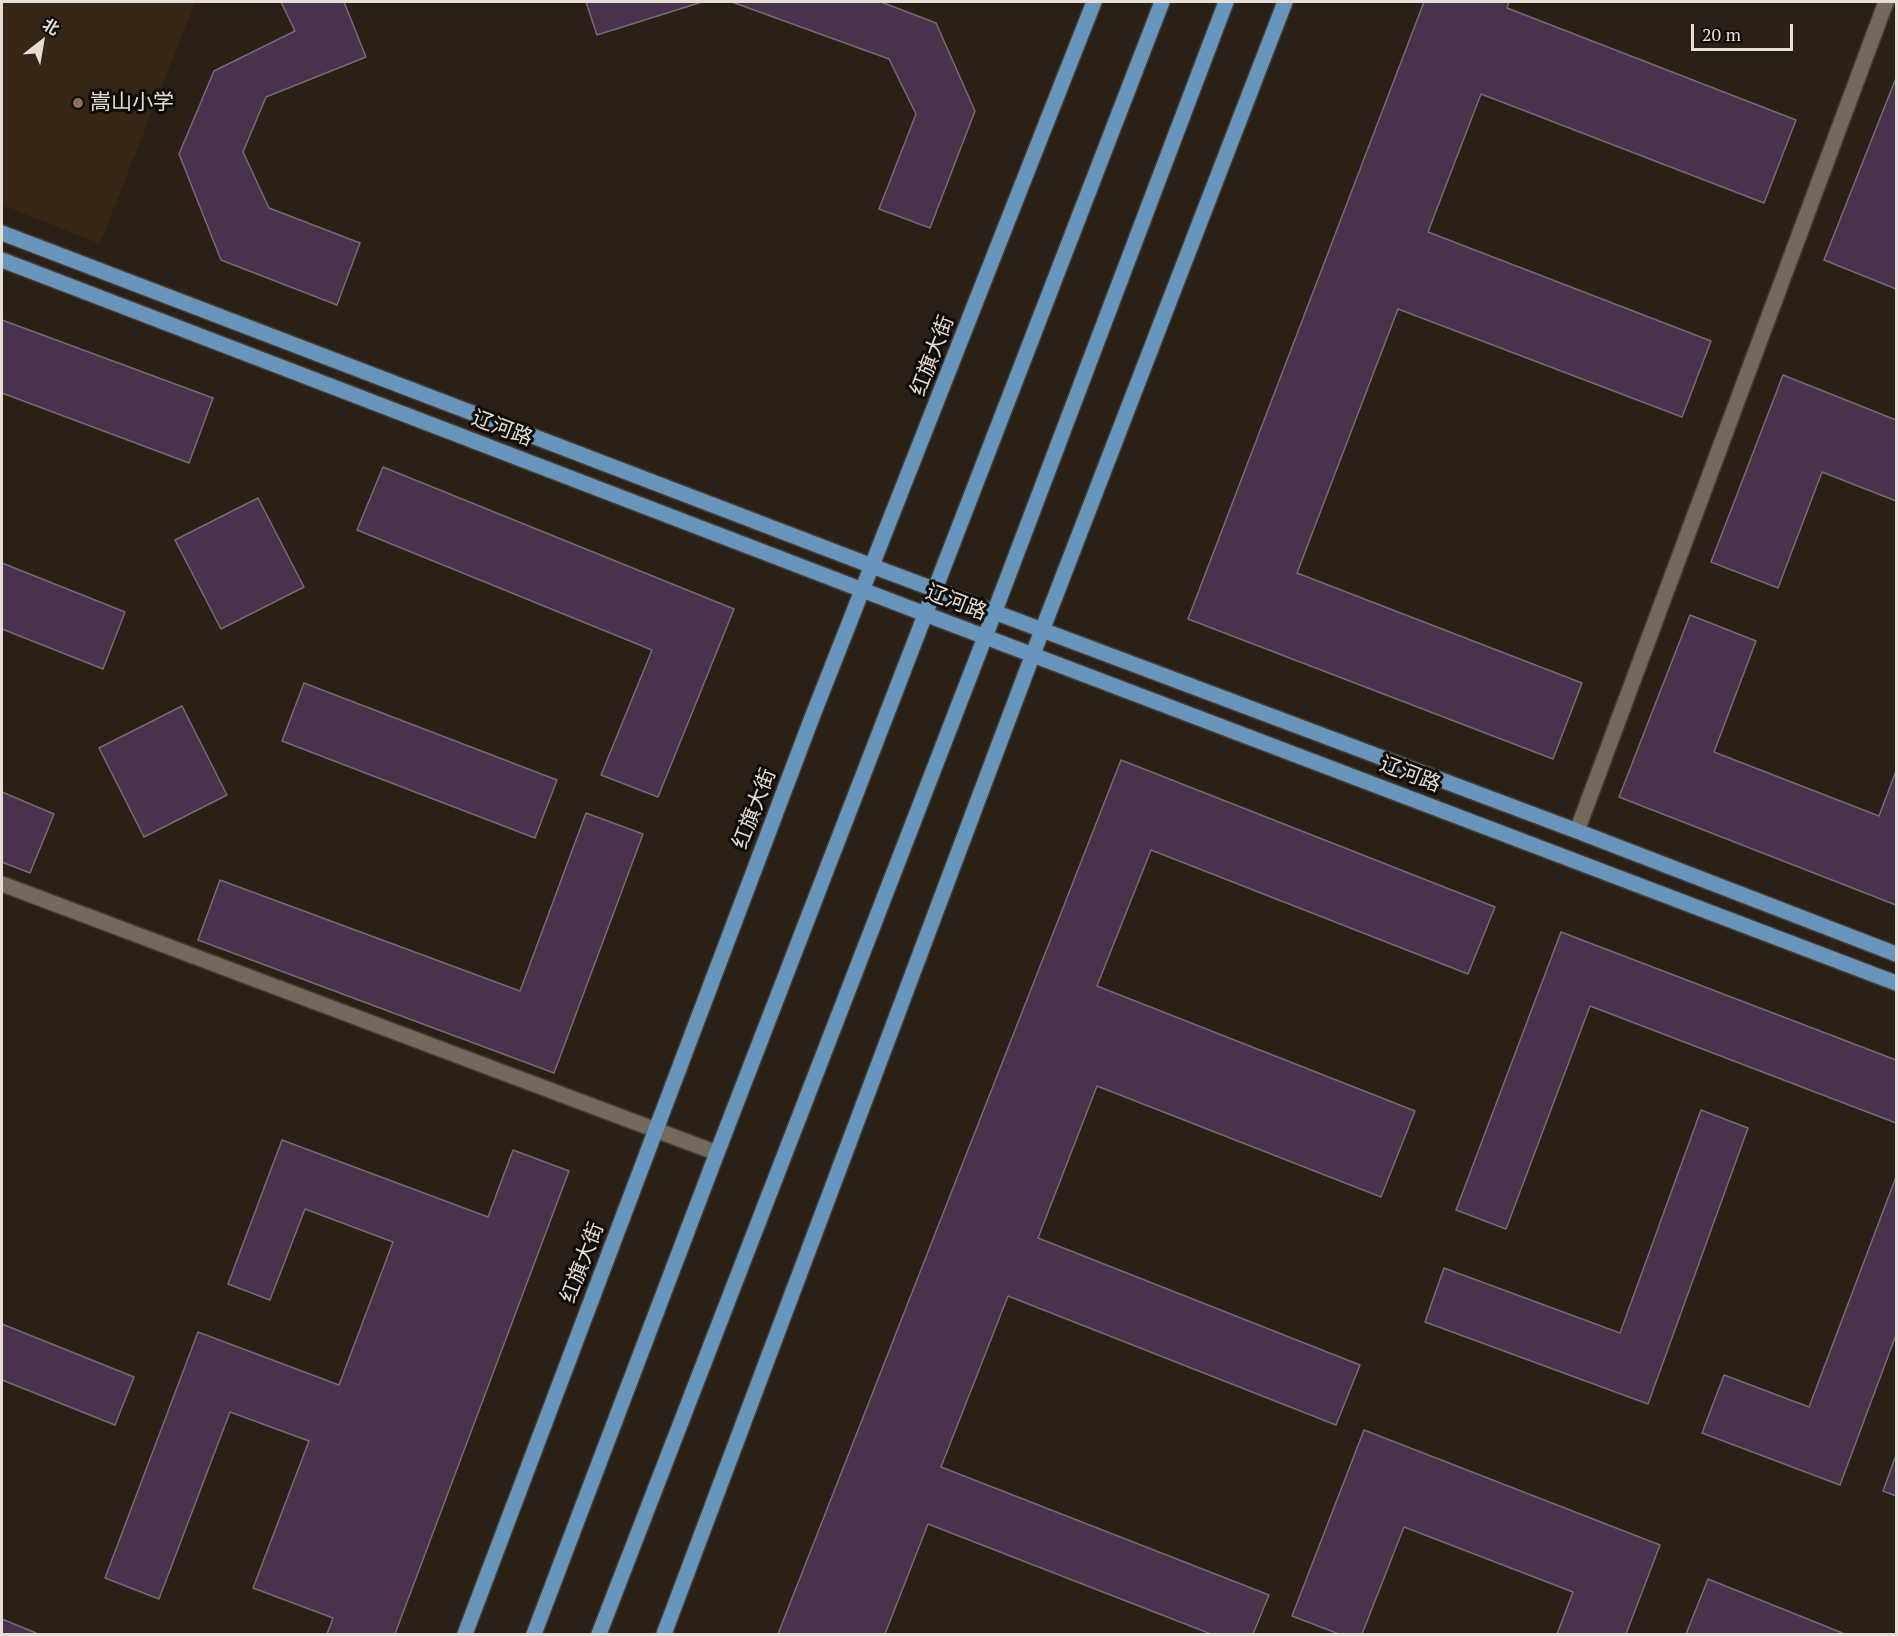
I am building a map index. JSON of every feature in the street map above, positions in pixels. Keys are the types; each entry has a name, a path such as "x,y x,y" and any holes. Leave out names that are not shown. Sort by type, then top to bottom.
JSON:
{"main road":[{"name":"红旗大街","path":"465,1635 811,720 1094,2"},
{"path":"534,1635 717,1153 1162,2"},
{"path":"598,1635 985,637 1226,2"},
{"path":"664,1635 1033,654 1285,2"},
{"name":"辽河路","path":"2,233 1042,631 1577,831 1896,954"},
{"name":"辽河路","path":"2,260 1896,983"}],"street":[{"path":"1577,831 1886,2"},
{"path":"2,884 717,1153"}],"shaded area":[{"name":"嵩山小学","path":"2,2 195,2 100,244 2,205"}],"building":[{"path":"281,2 344,2 366,57 266,97 243,152 269,208 360,243 337,305 221,260 179,154 214,71 295,31"},
{"path":"586,2 702,2 597,35"},
{"path":"732,2 881,2 936,23 975,111 930,228 879,209 916,114 889,59"},
{"path":"1424,2 1509,2 1507,8 1796,120 1764,203 1481,94 1428,232 1711,341 1682,417 1398,309 1297,573 1582,683 1553,759 1188,619"},
{"path":"1896,78 1896,289 1824,260"},
{"path":"2,320 213,398 189,463 2,393"},
{"path":"1783,375 1896,420 1896,501 1822,472 1778,588 1711,562"},
{"path":"383,467 734,609 658,797 601,775 652,650 357,530"},
{"path":"258,498 304,587 221,629 175,540"},
{"path":"2,563 125,612 103,669 2,629"},
{"path":"1690,615 1756,641 1714,752 1879,816 1896,771 1896,905 1619,797"},
{"path":"304,683 557,780 535,838 282,741"},
{"path":"182,706 227,795 144,837 99,748"},
{"path":"1121,760 1495,907 1468,974 1151,850 1097,986 1415,1111 1381,1197 1097,1086 1038,1238 1360,1365 1336,1425 1008,1296 941,1467 1269,1595 1253,1634 1211,1634 928,1524 885,1634 778,1634"},
{"path":"2,792 54,814 30,873 2,862"},
{"path":"586,813 643,834 554,1073 198,940 220,880 520,991"},
{"path":"1561,932 1896,1060 1896,1123 1590,1006 1506,1229 1456,1210"},
{"path":"1701,1110 1748,1128 1648,1404 1425,1322 1444,1268 1620,1333"},
{"path":"282,1140 488,1217 513,1150 569,1171 395,1634 327,1634 333,1618 253,1588 309,1441 230,1412 159,1599 105,1578 198,1332 339,1385 393,1242 305,1209 270,1300 228,1284"},
{"path":"1896,1177 1896,1335 1840,1485 1702,1433 1724,1375 1809,1407"},
{"path":"2,1324 134,1377 115,1425 2,1380"},
{"path":"1364,1430 1660,1545 1626,1634 1557,1634 1573,1592 1404,1527 1362,1634 1339,1634 1292,1616"},
{"path":"1896,1455 1896,1496 1883,1491"},
{"path":"1708,1579 1845,1634 1686,1634"},
{"path":"2,1619 36,1633 2,1634"}],"place":[{"name":"嵩山小学","path":"78,103"}]}
